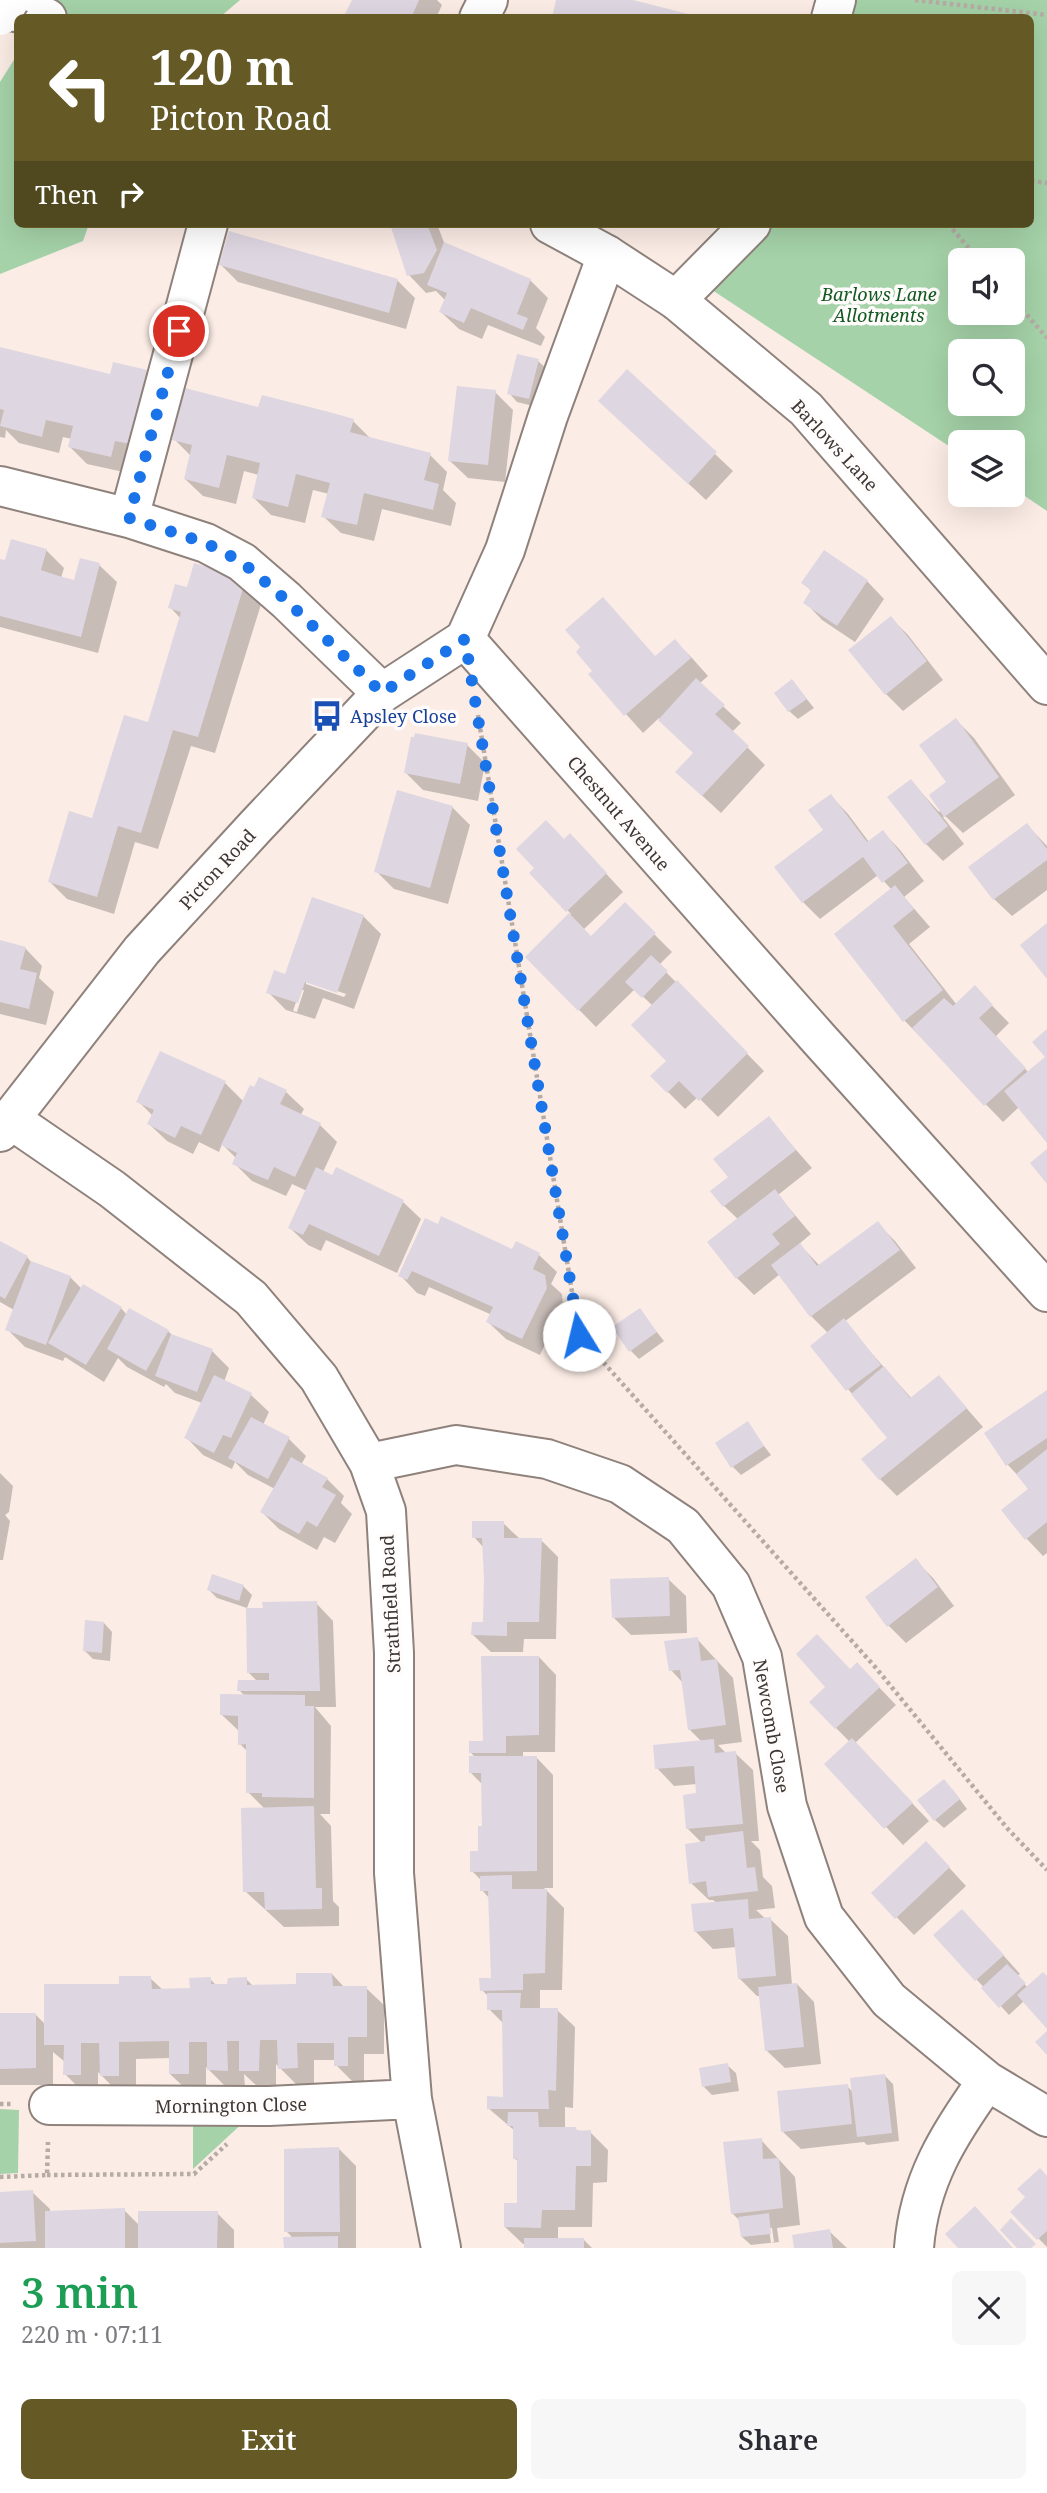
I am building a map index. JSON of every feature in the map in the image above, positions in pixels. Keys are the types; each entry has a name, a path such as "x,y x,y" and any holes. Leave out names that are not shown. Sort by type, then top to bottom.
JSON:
{"main road":[{"path":"0,16 10,0"},
{"path":"0,9 26,14"},
{"path":"129,518 207,228"},
{"name":"Barlows Lane","path":"557,228 607,255 676,300 806,410 1047,685"},
{"path":"676,300 747,228"},
{"path":"465,639 505,550 548,416 607,255"},
{"path":"0,486 129,518 206,543 242,562 286,600 382,693"},
{"name":"Picton Road","path":"5,1126 142,950 382,693 465,639"},
{"name":"Chestnut Avenue","path":"465,639 1047,1292"},
{"name":"Strathfield Road","path":"5,1126 112,1189 251,1298 319,1378 369,1463 386,1511 394,1653 394,1873 412,2099 441,2248"},
{"name":"Newcomb Close","path":"369,1463 456,1445 547,1459 620,1484 683,1526 732,1586 762,1657 787,1806 824,1917 889,2000 987,2081 1047,2117"},
{"path":"914,2248 928,2181 952,2129 987,2081"},
{"name":"Mornington Close","path":"49,2105 270,2106 412,2099"}],"path":[{"path":"915,0 1047,15"},
{"path":"951,228 969,248"},
{"path":"1025,313 1047,338"},
{"path":"476,707 579,1335 876,1668 1007,1828 1047,1870"},
{"path":"47,2175 194,2174 270,2106"}],"green space":[{"path":"53,0 240,0 224,14 44,14"},
{"name":"Barlows Lane Allotments","path":"817,0 1047,0 1047,511 1025,496 1025,430 948,430 948,445 706,286 744,228 1034,228 1034,14 815,14"},
{"path":"14,60 14,228 88,228 83,241 0,274 0,82"},
{"path":"0,2109 19,2110 18,2173 0,2174"},
{"path":"247,2119 193,2169 193,2120"}],"building":[{"path":"352,0 419,0 413,14 345,14"},
{"path":"556,0 633,0 688,14 553,14"},
{"path":"391,228 429,228 437,250 424,273 407,276"},
{"path":"229,231 398,279 389,313 219,265"},
{"path":"444,242 531,279 517,314 528,318 523,330 471,308 464,323 439,312 447,293 427,285"},
{"path":"0,347 110,374 113,362 147,370 130,444 115,441 111,457 68,447 73,426 46,420 42,437 0,426 4,410 0,409"},
{"path":"517,354 539,359 529,399 507,394"},
{"path":"627,369 717,452 688,484 598,401"},
{"path":"457,386 496,390 488,465 448,461"},
{"path":"185,388 258,407 262,395 329,412 354,419 350,432 431,453 424,480 439,484 433,510 364,493 357,525 321,517 330,483 296,474 288,507 252,498 260,463 227,455 219,488 184,479 192,445 172,440"},
{"path":"11,539 47,549 41,570 59,576 74,580 80,558 100,563 81,637 0,616 0,559 5,560"},
{"path":"824,550 868,580 837,626 803,603 811,590 801,583"},
{"path":"194,563 246,579 198,737 173,730 141,833 118,826 97,897 48,882 69,811 92,818 124,715 148,722 181,612 168,608 175,584 187,587"},
{"path":"603,597 655,656 675,639 691,658 624,716 588,674 592,671 576,652 580,647 565,630"},
{"path":"891,616 927,661 885,695 848,650"},
{"path":"696,678 725,705 715,714 749,746 702,796 675,772 693,753 658,720"},
{"path":"792,679 807,699 788,712 774,693"},
{"path":"956,718 999,777 944,817 929,795 946,782 919,745"},
{"path":"415,733 468,743 460,784 404,773 411,737 414,737"},
{"path":"911,779 948,826 925,845 887,797"},
{"path":"397,790 453,806 430,888 374,872"},
{"path":"831,794 867,842 883,830 908,863 882,883 863,857 802,903 774,867 823,830 808,810"},
{"path":"546,820 564,839 570,833 607,873 566,912 529,873 534,868 516,849"},
{"path":"1027,823 1047,849 1047,860 993,900 968,867"},
{"path":"895,885 914,909 893,926 943,990 903,1022 834,934"},
{"path":"312,897 364,915 337,993 305,982 298,1003 266,993 274,970 285,974"},
{"path":"625,902 656,933 578,1011 525,957 569,913 591,936"},
{"path":"1047,923 1047,979 1020,945"},
{"path":"0,940 26,947 20,969 37,973 29,1009 0,1002"},
{"path":"651,955 668,971 642,998 625,982"},
{"path":"677,980 748,1053 699,1101 679,1081 667,1093 650,1076 666,1061 631,1025"},
{"path":"975,985 993,1005 979,1018 1026,1068 984,1106 912,1028 944,998 953,1006"},
{"path":"1047,1029 1047,1143 1004,1091 1045,1057 1032,1042"},
{"path":"160,1051 226,1081 201,1135 181,1126 175,1138 147,1124 154,1110 136,1102"},
{"path":"259,1077 287,1090 280,1104 321,1123 295,1177 274,1167 268,1180 253,1174 232,1164 237,1153 221,1145 250,1085 254,1087"},
{"path":"769,1116 796,1150 723,1207 710,1191 728,1177 713,1159"},
{"path":"1047,1149 1047,1184 1030,1163"},
{"path":"316,1167 332,1175 336,1167 404,1200 379,1256 309,1224 303,1235 288,1228"},
{"path":"775,1189 795,1216 772,1234 780,1244 736,1279 707,1242"},
{"path":"441,1216 512,1249 516,1241 540,1253 533,1269 545,1275 547,1288 522,1339 486,1322 493,1307 412,1271 407,1280 398,1276 425,1218 438,1224"},
{"path":"878,1221 900,1250 810,1317 771,1265 800,1243 817,1266"},
{"path":"0,1241 28,1256 5,1299 0,1296"},
{"path":"31,1261 71,1276 46,1345 5,1330"},
{"path":"83,1284 122,1307 86,1365 48,1343"},
{"path":"129,1308 169,1330 146,1371 107,1349"},
{"path":"640,1308 657,1332 629,1352 612,1327"},
{"path":"844,1318 881,1365 846,1391 810,1346"},
{"path":"171,1334 213,1349 197,1392 155,1376"},
{"path":"884,1366 910,1398 939,1375 967,1408 879,1480 861,1459 887,1438 851,1394"},
{"path":"214,1375 252,1393 231,1438 223,1435 214,1453 184,1438"},
{"path":"1047,1390 1047,1438 1006,1466 984,1433"},
{"path":"251,1417 290,1437 268,1479 228,1458"},
{"path":"748,1421 764,1446 731,1468 715,1443"},
{"path":"1047,1449 1047,1522 1025,1540 1001,1510 1028,1489 1016,1474"},
{"path":"291,1457 328,1478 322,1487 336,1495 317,1527 307,1521 299,1534 260,1512"},
{"path":"472,1521 504,1521 504,1538 542,1538 539,1622 507,1622 507,1636 471,1635 472,1622 483,1622 484,1579 482,1538 472,1538"},
{"path":"916,1558 938,1587 887,1627 865,1597"},
{"path":"212,1574 244,1585 239,1601 207,1590"},
{"path":"669,1577 670,1616 612,1618 610,1579"},
{"path":"317,1601 320,1691 237,1691 238,1680 269,1680 269,1673 247,1673 246,1608 263,1608 262,1602"},
{"path":"85,1620 104,1622 102,1653 83,1651"},
{"path":"817,1634 850,1669 857,1662 880,1687 835,1729 809,1702 825,1687 796,1654"},
{"path":"698,1637 701,1661 717,1659 726,1725 688,1730 680,1670 669,1671 664,1641"},
{"path":"481,1656 539,1656 539,1735 506,1736 506,1753 469,1753 469,1741 483,1741"},
{"path":"220,1694 305,1695 305,1706 314,1706 314,1798 262,1797 262,1793 246,1793 246,1744 238,1745 238,1716 220,1715"},
{"path":"852,1738 913,1803 884,1829 824,1764"},
{"path":"714,1739 715,1753 736,1751 743,1824 686,1829 683,1795 696,1793 694,1766 655,1769 653,1745"},
{"path":"469,1756 537,1756 537,1871 470,1872 470,1851 478,1851 478,1826 482,1826 481,1773 469,1773"},
{"path":"944,1779 960,1799 934,1821 917,1800"},
{"path":"314,1806 316,1888 322,1888 322,1909 265,1910 264,1892 243,1892 241,1808"},
{"path":"743,1831 747,1868 755,1867 758,1891 708,1897 706,1881 689,1884 685,1844 705,1841 705,1836"},
{"path":"926,1841 950,1867 895,1919 871,1893"},
{"path":"512,1875 512,1889 547,1889 545,1973 523,1974 523,1990 480,1991 479,1978 491,1978 488,1891 480,1891 480,1876"},
{"path":"748,1899 749,1919 771,1917 776,1976 738,1979 733,1928 694,1932 691,1904"},
{"path":"962,1909 1004,1955 975,1981 933,1935"},
{"path":"1007,1964 1026,1983 999,2008 981,1988"},
{"path":"1043,1972 1047,1976 1047,2029 1017,1995"},
{"path":"296,1973 332,1973 333,1986 367,1986 367,2037 348,2037 348,2066 334,2066 334,2043 297,2043 298,2068 278,2069 277,2040 260,2040 259,2071 239,2071 239,2041 227,2041 228,2071 207,2070 207,2042 189,2042 189,2074 169,2074 169,2041 119,2042 119,2076 100,2076 99,2043 81,2043 81,2075 63,2075 64,2045 44,2045 44,1984 119,1984 119,1976 151,1976 152,1989 190,1988 189,1978 211,1977 211,1984 227,1984 228,1978 247,1977 247,1985 296,1984"},
{"path":"797,1983 804,2047 765,2051 758,1987"},
{"path":"487,1993 521,1993 520,2008 558,2008 556,2091 548,2090 549,2109 487,2109 487,2096 503,2097 502,2010 487,2010"},
{"path":"0,2013 36,2013 36,2068 0,2069"},
{"path":"1047,2031 1047,2055 1035,2042"},
{"path":"728,2063 731,2082 702,2087 699,2068"},
{"path":"885,2074 892,2133 857,2137 850,2078"},
{"path":"848,2084 852,2124 781,2132 777,2091"},
{"path":"508,2112 538,2112 539,2127 576,2127 577,2131 591,2130 591,2166 576,2166 575,2210 542,2210 541,2228 504,2227 504,2203 517,2203 517,2159 513,2159 513,2126 507,2126"},
{"path":"762,2138 763,2159 779,2158 783,2208 731,2214 723,2142"},
{"path":"339,2147 340,2232 284,2232 284,2149"},
{"path":"1040,2168 1047,2176 1047,2231 1037,2240 1010,2212 1025,2197 1017,2189"},
{"path":"33,2190 36,2241 0,2243 0,2192"},
{"path":"975,2206 1013,2248 958,2248 945,2234"},
{"path":"125,2208 125,2248 45,2248 45,2211"},
{"path":"138,2211 218,2211 217,2248 138,2248"},
{"path":"769,2213 771,2234 741,2237 738,2217"},
{"path":"1011,2218 1036,2244 1031,2248 1017,2248 1000,2230"},
{"path":"830,2229 833,2248 794,2248 792,2235"},
{"path":"338,2236 338,2248 284,2248 283,2237"},
{"path":"524,2238 584,2238 584,2248 524,2248"}],"place":[{"name":"Apsley Close","path":"327,716"}],"route":[{"path":"179,331 129,518 206,543 242,562 286,600 382,693 465,639 579,1335"}]}
